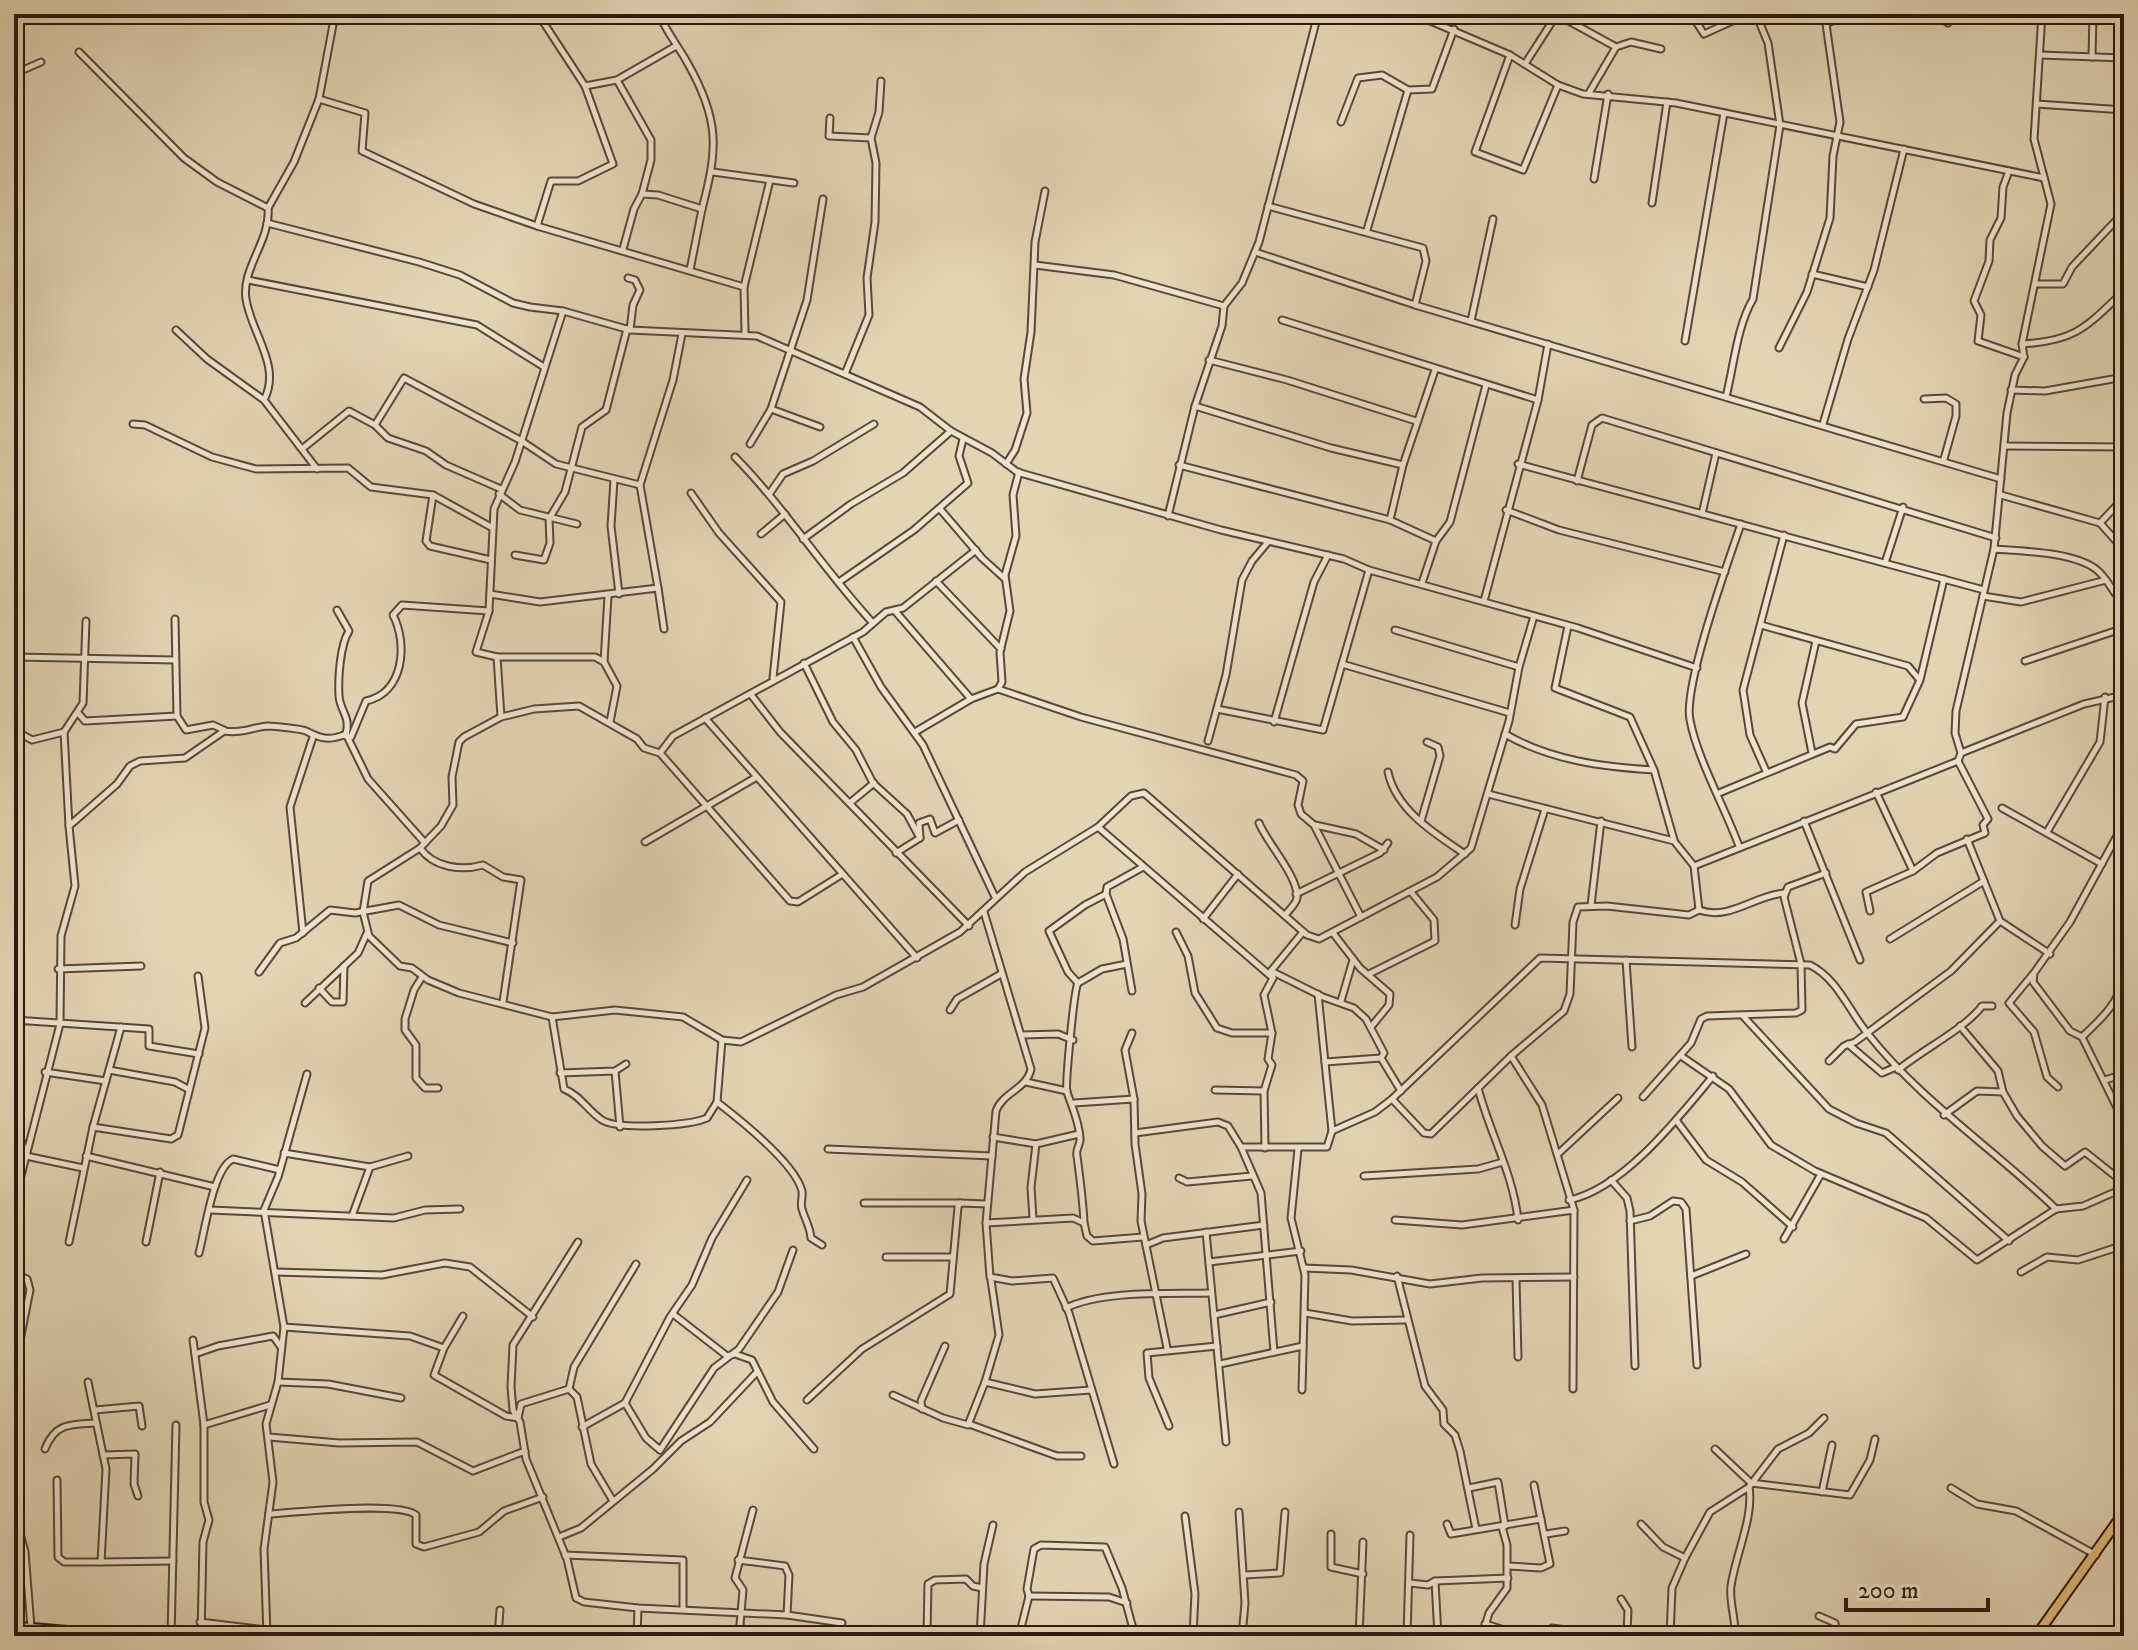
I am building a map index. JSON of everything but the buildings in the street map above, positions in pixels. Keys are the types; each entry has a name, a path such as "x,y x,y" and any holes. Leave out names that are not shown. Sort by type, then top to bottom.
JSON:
{"highway":[{"path":"2039,1636 2124,1512"},
{"path":"2039,1636 2124,1520"}],"main road":[{"path":"14,1626 134,1636"}],"street":[{"path":"264,400 270,388 264,345 245,296 267,223 268,208 294,162 319,99 335,14"},
{"path":"479,14 504,14"},
{"path":"537,226 551,181 578,181 613,164 585,86 538,14"},
{"path":"659,14 688,63 714,126 713,172 690,270"},
{"path":"1168,516 1195,406 1222,326 1224,306 1242,283 1255,252 1318,14"},
{"path":"1414,14 1510,55 1558,85 1588,94 1667,102 2045,178"},
{"path":"1525,64 1557,14 1616,47"},
{"path":"1691,14 1704,34 1748,14"},
{"path":"1726,397 1741,337 1743,311 1753,299 1780,125 1768,43 1756,14"},
{"path":"1779,348 1812,274 1830,218 1840,122 1826,24 1821,14"},
{"path":"1826,24 1848,14"},
{"path":"1935,14 1948,23 1956,14"},
{"path":"1870,911 1866,892 1913,871 1937,853 1985,833 1983,825 1988,819 1958,761 1961,753 1955,733 1956,711 1994,549 2011,390 2024,357 2022,344 2051,204 2035,145 2042,14"},
{"path":"2092,57 2093,14"},
{"path":"1341,122 1358,78 1382,75 1408,90 1432,89 1454,29"},
{"path":"1588,94 1616,47 1631,42 1661,49"},
{"path":"585,86 617,80 676,46"},
{"path":"79,52 184,158 217,182 268,208"},
{"path":"1510,55 1475,152 1523,170 1558,85"},
{"path":"2040,55 2124,58"},
{"path":"14,68 23,70 41,62"},
{"path":"617,80 651,140 645,192 634,209 623,249"},
{"path":"845,374 869,315 867,278 875,222 876,163 871,138 879,112 881,81"},
{"path":"1367,230 1408,90"},
{"path":"1594,179 1608,94"},
{"path":"319,99 365,113 362,151 474,204 537,226 744,287"},
{"path":"1652,203 1667,102"},
{"path":"2037,104 2124,110"},
{"path":"1685,341 1724,113"},
{"path":"830,118 829,136 871,138"},
{"path":"1823,424 1848,339 1868,287 1904,149"},
{"path":"2009,171 2001,200 2001,218 1990,240 1989,261 1974,301 1981,315 1978,341 2024,357"},
{"path":"713,172 794,183"},
{"path":"745,333 744,287 770,180"},
{"path":"1006,464 1015,450 1027,413 1024,379 1045,191"},
{"path":"645,192 702,209"},
{"path":"750,444 771,409 807,300 823,199"},
{"path":"1268,206 1367,230 1425,250 1426,261 1415,305"},
{"path":"2036,284 2063,284 2072,267 2124,212"},
{"path":"1471,321 1493,219"},
{"path":"267,223 388,252 460,275 513,303 563,311 628,330 682,334 745,333 920,407 963,439 992,453 1019,472 1168,516 1328,555 1697,668"},
{"path":"1255,252 1415,305 1944,459 2001,479"},
{"path":"1035,265 1114,275 1224,306"},
{"path":"1812,274 1868,287"},
{"path":"515,555 544,560 550,543 549,519 565,492 582,427 606,410 633,305 640,290 635,280 628,278"},
{"path":"248,280 477,325 544,367"},
{"path":"2022,344 2054,342 2081,332 2124,291"},
{"path":"563,311 500,492 491,527 489,611 476,652 497,657 581,655 604,662"},
{"path":"1282,320 1538,400"},
{"path":"176,330 207,359 264,400 317,469"},
{"path":"664,629 640,485 670,392 682,334"},
{"path":"1484,601 1518,464 1538,400 1548,344"},
{"path":"1209,360 1287,380 1416,421"},
{"path":"1390,520 1416,421 1435,370"},
{"path":"375,425 404,378 408,377 520,440 556,464 640,485"},
{"path":"2011,390 2045,391 2124,377"},
{"path":"1422,583 1436,541 1450,522 1486,385"},
{"path":"1924,399 1946,398 1956,404 1956,416 1944,459"},
{"path":"1195,406 1331,448 1403,465"},
{"path":"771,409 820,427"},
{"path":"302,449 349,411 375,425 388,438 426,451 446,465 500,492 520,510 577,524"},
{"path":"1577,481 1592,425 1598,418 1903,507 1996,538"},
{"path":"133,424 145,425 212,457 256,469 348,468 371,487 433,495 491,527"},
{"path":"770,493 783,474 813,461 874,424"},
{"path":"803,539 851,504 903,473 951,431"},
{"path":"839,582 940,509 968,483 959,456 963,439"},
{"path":"2006,446 2124,447"},
{"path":"1702,514 1716,453"},
{"path":"735,457 770,493 803,539 872,622"},
{"path":"1518,464 2021,602 2107,580"},
{"path":"1179,465 1390,520 1436,541"},
{"path":"998,689 1002,682 999,668 1001,649 1010,611 1005,579 1016,536 1013,495 1019,472"},
{"path":"614,480 611,526 619,594"},
{"path":"691,493 719,533 781,602 773,679"},
{"path":"433,495 426,541 430,546 491,560"},
{"path":"2001,495 2100,523 2124,550"},
{"path":"2100,523 2117,505 2124,504"},
{"path":"1885,563 1903,507"},
{"path":"940,509 1005,579"},
{"path":"1506,510 1559,530 1725,572"},
{"path":"761,534 785,514"},
{"path":"1739,846 1690,722 1689,701 1741,524"},
{"path":"1766,771 1750,735 1743,690 1784,535"},
{"path":"1208,741 1242,580 1252,561 1268,542"},
{"path":"1994,549 2034,552 2079,561 2097,570 2124,604"},
{"path":"660,753 673,736 863,632 872,622 895,611 976,550"},
{"path":"1274,722 1314,582 1328,555"},
{"path":"1217,709 1323,730 1369,570"},
{"path":"1719,793 1812,753 1830,747 1835,749 1856,724 1903,717 1920,680 1944,579"},
{"path":"2115,590 2124,580"},
{"path":"936,581 1001,649"},
{"path":"490,594 540,602 658,588"},
{"path":"608,596 604,662 617,686 610,723"},
{"path":"175,619 177,716 186,730 213,725 237,733 268,726 298,728 313,737 336,740 349,735 366,701 386,692 399,668 402,642 393,615 396,609 402,605 489,611"},
{"path":"337,610 349,631 343,640 339,696 349,719 349,735 368,779 430,859 464,869 483,865 503,877 521,880 503,1002"},
{"path":"895,611 971,699"},
{"path":"841,875 798,902 790,901 710,806 660,753 644,748 637,739 579,706 547,707 501,717 474,730 459,742 452,777 453,805 441,826 422,846 370,878 365,887 363,912 367,933 400,966 412,968 422,977 459,993 552,1017 615,1010 683,1017 722,1040 741,1042 917,958 969,926 995,897 1025,872 1098,827 1131,796 1149,794 1303,932 1319,939 1411,892 1465,854 1476,838 1534,616"},
{"path":"14,1203 45,1072 60,1024 58,969 61,936 75,886 64,732 83,703 86,621"},
{"path":"1761,625 1908,666 1920,680"},
{"path":"1568,626 1555,688 1627,714 1654,770 1674,841 1694,866 1699,910"},
{"path":"2025,661 2124,628"},
{"path":"1395,630 1519,667"},
{"path":"853,636 881,687 915,732 995,897"},
{"path":"1812,753 1802,703 1816,641"},
{"path":"1961,753 2105,697 2122,695 2120,667 2124,651"},
{"path":"14,657 84,661 175,660"},
{"path":"497,657 501,717"},
{"path":"1908,666 1923,660"},
{"path":"804,663 833,722 856,750 874,783 907,814 920,838"},
{"path":"1341,664 1510,713"},
{"path":"915,732 971,699 998,689 1081,717 1296,775 1303,781 1298,805 1301,814 1314,825 1361,917"},
{"path":"751,695 780,732 969,926"},
{"path":"2047,832 2100,742 2105,697"},
{"path":"78,712 85,721 177,716"},
{"path":"705,718 917,958"},
{"path":"14,730 32,740 64,732"},
{"path":"69,826 117,784 130,766 140,761 185,758 224,731"},
{"path":"1505,734 1536,750 1579,762 1654,770"},
{"path":"303,933 290,807 295,786 309,760 313,737"},
{"path":"1421,821 1440,756 1438,747 1427,742"},
{"path":"1694,866 1958,761"},
{"path":"1388,772 1399,798 1421,821 1465,854"},
{"path":"645,842 755,778"},
{"path":"851,802 874,783"},
{"path":"1876,792 1913,871"},
{"path":"1488,794 1674,841"},
{"path":"2002,808 2102,864"},
{"path":"1515,925 1520,889 1545,809"},
{"path":"920,838 919,823 930,819 935,833 959,820"},
{"path":"1591,905 1601,821"},
{"path":"1804,821 1860,960"},
{"path":"1259,823 1283,863 1296,894 1296,902 1286,914"},
{"path":"2058,1087 2047,1077 2034,1032 2009,1003 2050,954 2124,823"},
{"path":"1296,894 1386,846 1356,834 1314,825"},
{"path":"1098,827 1203,919 1272,974 1354,1008 1371,1027 1383,1048 1381,1058 1401,1091"},
{"path":"896,853 920,838"},
{"path":"1967,839 2000,921 2050,954"},
{"path":"1132,991 1123,939 1106,894 1107,887 1143,867"},
{"path":"1643,1097 1681,1056 1701,1019 1716,1014 1802,1010 1801,964 1784,905 1785,893 1788,887 1826,873"},
{"path":"1203,919 1238,874"},
{"path":"1890,939 1984,881"},
{"path":"1369,974 1435,941 1434,920 1411,892"},
{"path":"1392,1099 1427,1135 1564,1011 1570,994 1575,912 1578,907 1591,905 1689,915 1699,910 1723,913 1772,894 1785,893"},
{"path":"1078,983 1068,972 1049,931 1106,894"},
{"path":"259,972 280,943 303,933 330,910 363,912 399,905 439,925 513,943"},
{"path":"969,1424 999,1335 986,1223 993,1137 999,1103 1026,1082 1031,1069 984,911"},
{"path":"1829,1061 1847,1043 1855,1042 1951,971 2000,921"},
{"path":"1176,932 1188,956 1195,993 1217,1028 1232,1033 1272,1033"},
{"path":"1265,1148 1264,1091 1272,1065 1268,1059 1272,1033 1264,995 1272,974 1303,932"},
{"path":"305,1003 358,953 367,933"},
{"path":"1333,933 1353,960 1391,997 1371,1027"},
{"path":"1332,1131 1375,1112 1392,1099 1540,958 1801,964 1810,965 1827,976 1866,1032 1944,1115 2021,1176 2056,1209"},
{"path":"1341,1001 1353,960"},
{"path":"1626,960 1632,1047"},
{"path":"2082,1037 2115,1004 2116,992 2122,984 2124,961"},
{"path":"1078,983 1102,969 1127,964"},
{"path":"58,969 141,966"},
{"path":"319,988 332,1002 343,1002 344,966"},
{"path":"2034,973 2037,990 2070,1031 2082,1037 2124,1122"},
{"path":"950,1010 957,999 1001,974"},
{"path":"93,1127 176,1138 205,1028 198,976"},
{"path":"422,977 414,990 405,1030 416,1045 416,1078 425,1088 438,1088"},
{"path":"1078,983 1071,1027 1074,1040 1067,1091 1074,1103 1079,1134 1076,1155 1087,1236 1093,1241 1143,1237"},
{"path":"1241,1147 1327,1147 1332,1131 1318,994"},
{"path":"1847,1043 1882,1073 1897,1068 1960,1026 1982,1006 1992,1006"},
{"path":"1742,1015 1829,1109 1856,1123 1886,1133 2009,1241"},
{"path":"552,1017 564,1089 573,1092 588,1111 620,1127 707,1118 717,1102 722,1040"},
{"path":"14,1020 149,1029 149,1046 199,1054"},
{"path":"1681,1056 1729,1089 1771,1145 1821,1174 1926,1218 1977,1260 2056,1209 2083,1206 2124,1185 2085,1152 2069,1165 2062,1165 2042,1146 2003,1092 1998,1071 1960,1026"},
{"path":"69,1242 83,1168 121,1027"},
{"path":"1132,1033 1125,1050 1134,1099 1143,1237 1167,1348"},
{"path":"1022,1035 1058,1034 1074,1040"},
{"path":"1511,1056 1542,1105 1574,1210 1573,1389"},
{"path":"1325,1062 1381,1058"},
{"path":"560,1073 615,1071 626,1064"},
{"path":"109,1070 175,1082 188,1089"},
{"path":"615,1071 620,1127"},
{"path":"45,1072 106,1081"},
{"path":"200,1622 266,1633 264,1549 273,1482 266,1424 278,1382 284,1327 264,1210 280,1170 307,1074"},
{"path":"2105,1080 2124,1074"},
{"path":"1569,1200 1594,1193 1611,1180 1676,1120 1713,1076"},
{"path":"1026,1082 1067,1091"},
{"path":"1478,1088 1514,1185 1518,1220"},
{"path":"1215,1090 1264,1091"},
{"path":"1944,1115 1977,1091 2003,1092"},
{"path":"1559,1153 1618,1098"},
{"path":"1074,1103 1134,1099"},
{"path":"717,1102 756,1132 782,1162 802,1190 801,1209 810,1223 811,1238 822,1245"},
{"path":"1676,1120 1706,1160 1742,1182 1793,1227"},
{"path":"1135,1133 1218,1122 1228,1126 1261,1193 1274,1352"},
{"path":"993,1137 1036,1144 1079,1134"},
{"path":"14,1137 22,1142 26,1156"},
{"path":"1033,1219 1031,1187 1036,1144"},
{"path":"1298,1148 1291,1218 1304,1268 1302,1390"},
{"path":"828,1149 992,1156"},
{"path":"284,1153 370,1167 408,1156"},
{"path":"26,1156 83,1168"},
{"path":"86,1156 215,1187"},
{"path":"199,1253 215,1187 225,1163 233,1159 280,1170"},
{"path":"1364,1176 1478,1169 1503,1162"},
{"path":"352,1216 370,1167"},
{"path":"146,1242 160,1172"},
{"path":"1784,1239 1821,1174"},
{"path":"1179,1178 1187,1182 1252,1176"},
{"path":"582,1427 625,1403 673,1314 681,1307 712,1238 747,1180"},
{"path":"1611,1180 1627,1198 1630,1221 1635,1366"},
{"path":"1630,1221 1650,1216 1664,1204 1681,1202 1686,1209 1697,1365"},
{"path":"864,1203 987,1204"},
{"path":"807,1400 862,1349 949,1296 960,1203"},
{"path":"210,1210 394,1218 425,1210 460,1209"},
{"path":"1395,1220 1451,1225 1518,1220 1574,1210"},
{"path":"986,1223 1002,1225 1033,1219 1068,1218 1084,1223"},
{"path":"1146,1245 1163,1238 1264,1225"},
{"path":"1206,1232 1226,1442"},
{"path":"578,1242 513,1348 512,1404 525,1451 565,1555 572,1593 579,1601 638,1608 787,1615 842,1623"},
{"path":"2021,1272 2047,1257 2078,1260 2124,1245"},
{"path":"660,1450 714,1368 739,1349 778,1292 793,1250"},
{"path":"1209,1262 1301,1251"},
{"path":"1691,1276 1746,1254"},
{"path":"886,1257 953,1257"},
{"path":"275,1272 382,1275 458,1263 470,1267 533,1317"},
{"path":"569,1389 574,1367 636,1264"},
{"path":"1304,1268 1397,1276 1430,1284 1462,1279 1574,1277"},
{"path":"14,1273 27,1279 30,1290 14,1371"},
{"path":"1397,1276 1406,1320 1418,1348 1425,1386 1443,1410 1444,1424 1456,1438 1476,1529"},
{"path":"991,1280 1033,1281 1049,1277 1066,1308 1114,1464"},
{"path":"1516,1279 1518,1357"},
{"path":"1066,1308 1093,1299 1141,1296 1155,1291 1210,1293"},
{"path":"1214,1315 1271,1302"},
{"path":"1305,1313 1352,1321 1406,1320"},
{"path":"673,1314 727,1356"},
{"path":"463,1316 444,1348 434,1375 506,1416 518,1418"},
{"path":"284,1327 410,1336 444,1348"},
{"path":"195,1354 260,1336 273,1336 281,1347"},
{"path":"193,1340 204,1425 204,1502 209,1520 203,1542 201,1636"},
{"path":"922,1409 921,1401 945,1346"},
{"path":"1169,1426 1157,1403 1145,1362 1147,1353 1167,1348 1217,1346"},
{"path":"1220,1364 1303,1346"},
{"path":"727,1356 735,1354 752,1360 773,1402 814,1449"},
{"path":"559,1537 581,1528 666,1455 710,1422 756,1373"},
{"path":"88,1382 106,1469 101,1562"},
{"path":"278,1382 328,1384 401,1398"},
{"path":"985,1382 1035,1394 1091,1390"},
{"path":"518,1418 521,1404 569,1389"},
{"path":"569,1389 577,1397 591,1464 613,1501"},
{"path":"893,1395 922,1409 1057,1456 1081,1456"},
{"path":"625,1403 646,1438 666,1455"},
{"path":"204,1425 270,1405"},
{"path":"95,1410 139,1406 142,1426"},
{"path":"1543,1636 1552,1628 1599,1635 1670,1634 1672,1588 1710,1512 1750,1485 1778,1449 1809,1433 1824,1418"},
{"path":"45,1449 58,1428 69,1424 96,1423"},
{"path":"171,1636 176,1425"},
{"path":"269,1437 339,1443 417,1442 473,1471 525,1451"},
{"path":"1750,1485 1850,1495 1870,1460 1875,1439"},
{"path":"1822,1492 1832,1445"},
{"path":"1715,1449 1750,1485 1752,1505 1737,1548 1730,1591 1735,1636"},
{"path":"103,1455 135,1454 134,1484 138,1496"},
{"path":"57,1480 58,1557 64,1562 173,1561"},
{"path":"1469,1488 1498,1482 1508,1566 1507,1588 1493,1605 1482,1636"},
{"path":"1508,1566 1548,1566 1546,1534 1534,1485"},
{"path":"1951,1488 1977,1504 2016,1511 2096,1555"},
{"path":"269,1514 352,1508 411,1511 417,1518 413,1538 416,1544 424,1547 475,1534 504,1511 543,1497"},
{"path":"739,1636 743,1590 735,1578 753,1510"},
{"path":"14,1511 25,1552 31,1627"},
{"path":"1239,1512 1244,1575 1242,1636"},
{"path":"1244,1575 1280,1573 1285,1512"},
{"path":"1185,1516 1195,1594 1193,1636"},
{"path":"1447,1524 1451,1534 1541,1519"},
{"path":"1641,1524 1663,1547 1685,1558"},
{"path":"993,1525 980,1633 1019,1634 1029,1596 1027,1584 1036,1546 1103,1546 1127,1603 1135,1636"},
{"path":"1546,1534 1565,1531"},
{"path":"1331,1534 1331,1567 1363,1574"},
{"path":"1407,1636 1410,1535"},
{"path":"1359,1636 1363,1542"},
{"path":"14,1550 25,1552"},
{"path":"565,1555 683,1560 683,1608"},
{"path":"738,1560 785,1566 789,1575 787,1615"},
{"path":"1410,1583 1428,1585 1435,1581 1508,1578"},
{"path":"927,1636 928,1584 935,1580 966,1579 973,1586 983,1588"},
{"path":"1435,1581 1438,1636"},
{"path":"1029,1596 1109,1597 1127,1603"},
{"path":"1621,1599 1628,1610 1627,1633"},
{"path":"637,1636 638,1608"},
{"path":"498,1636 500,1610"},
{"path":"1819,1616 1835,1623 1836,1636"},
{"path":"1485,1624 1524,1636"},
{"path":"1325,1631 1341,1636"}]}
